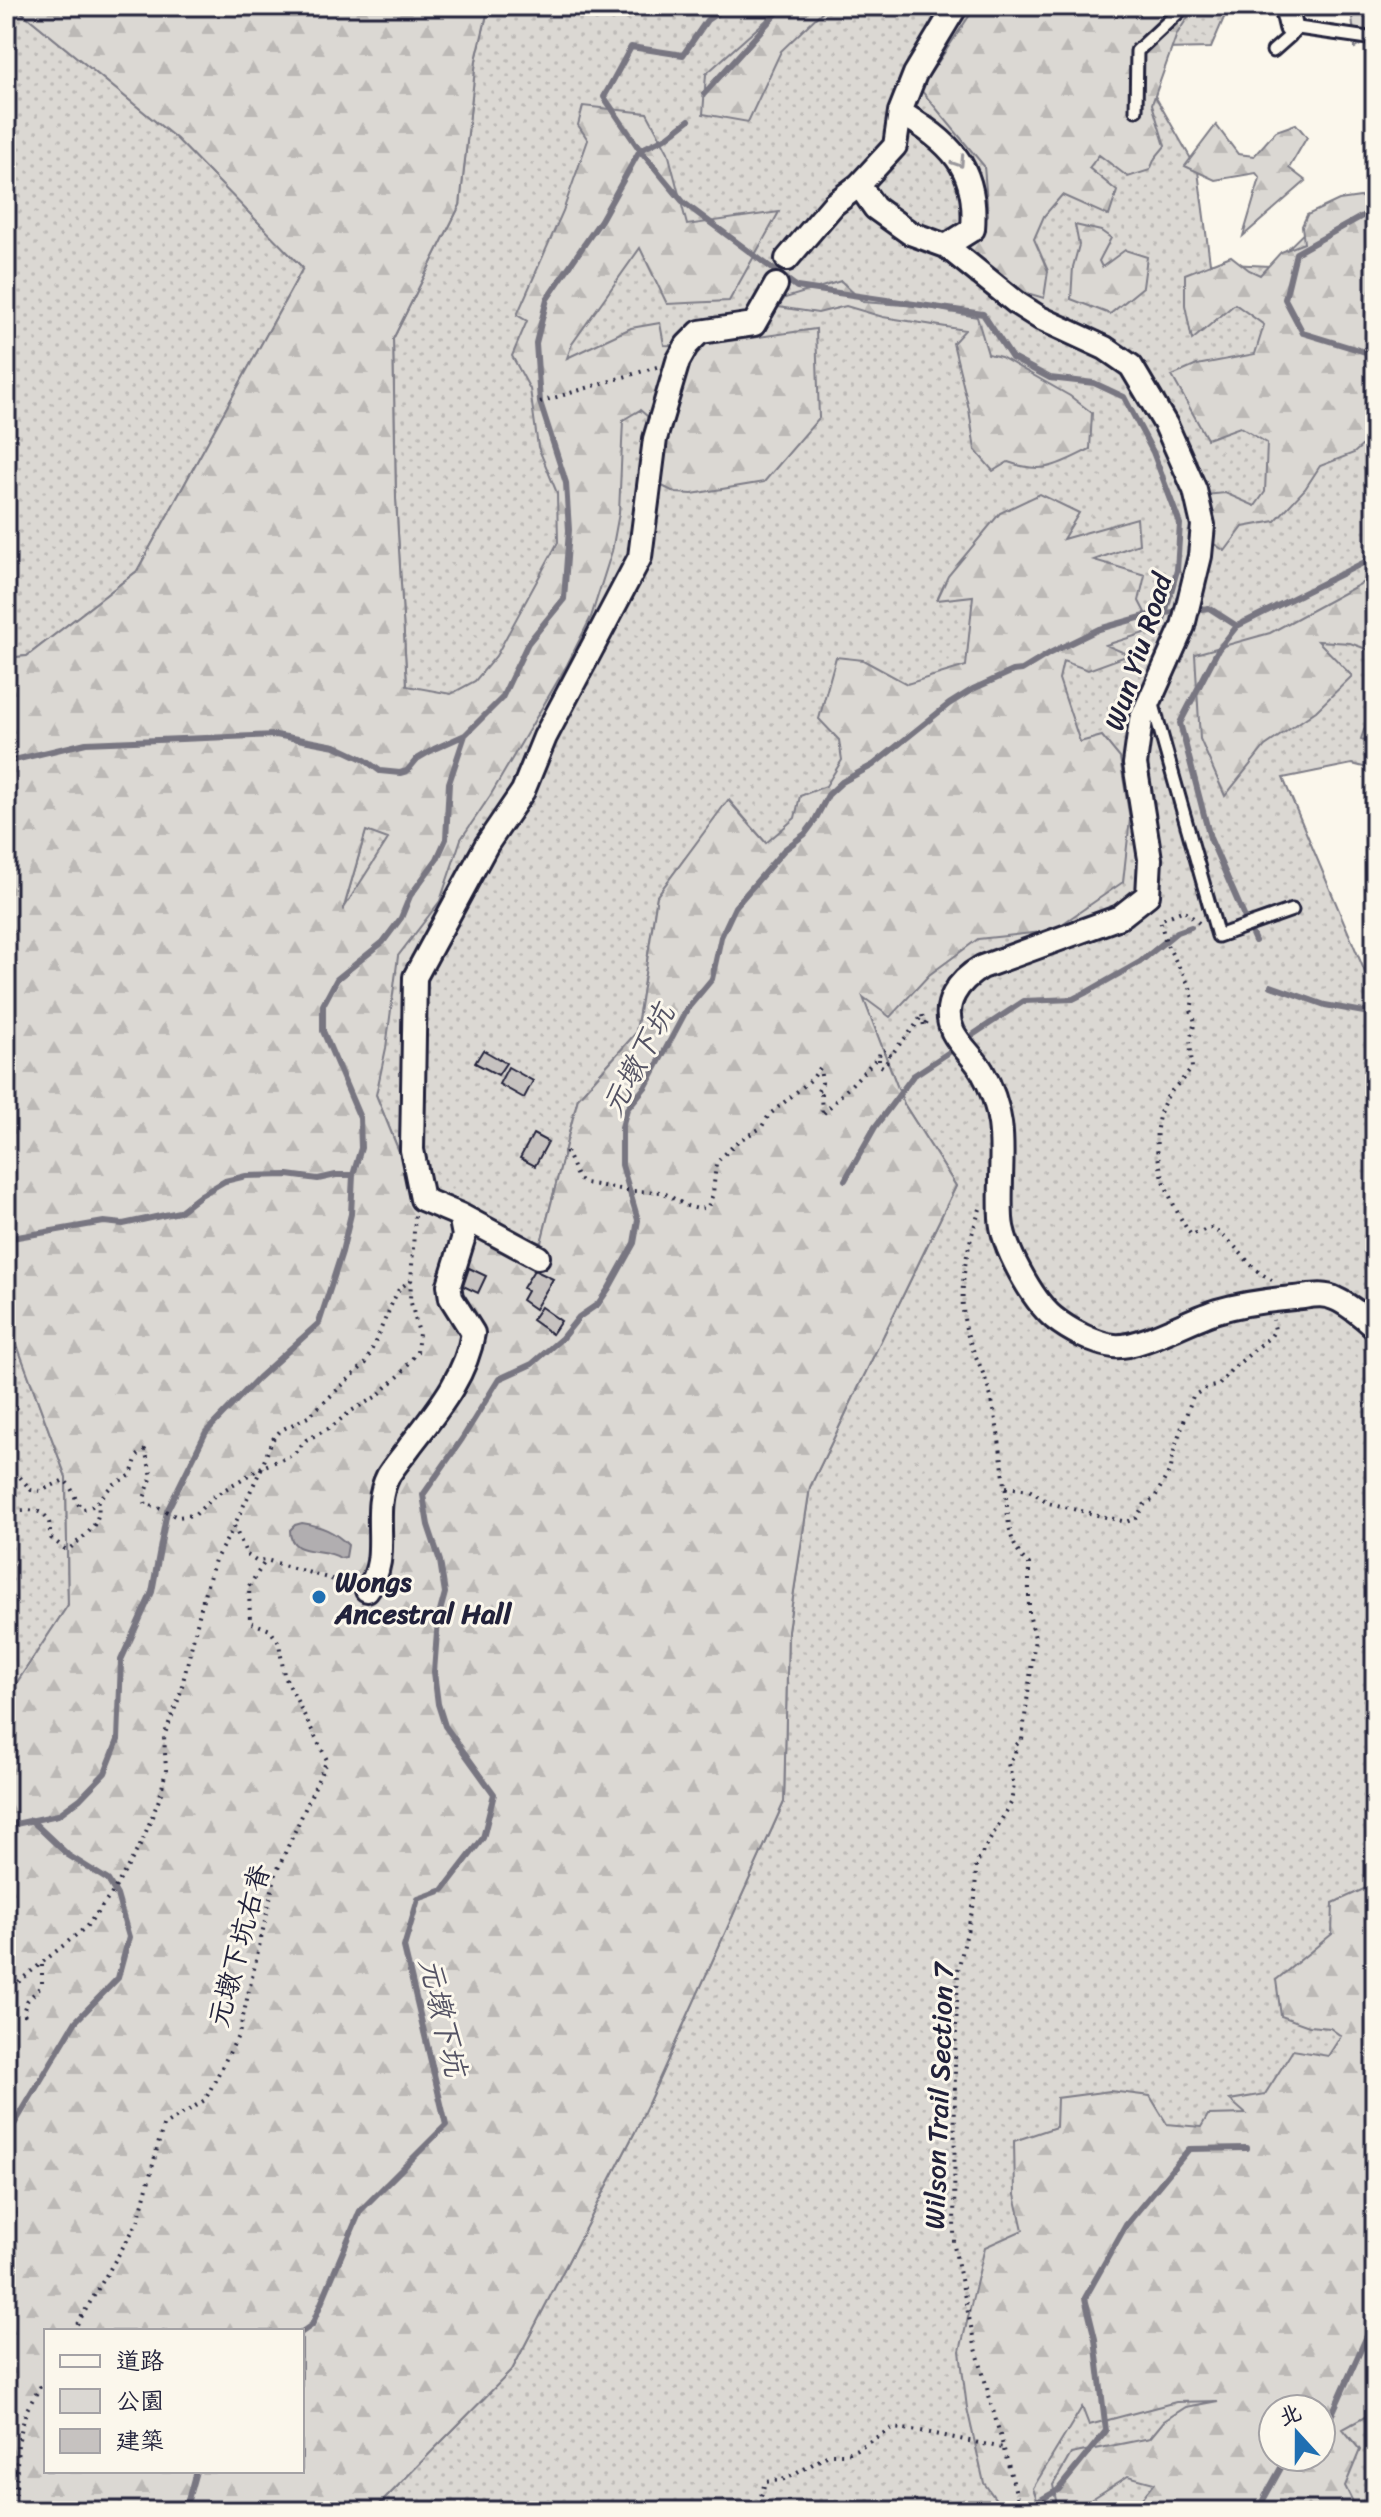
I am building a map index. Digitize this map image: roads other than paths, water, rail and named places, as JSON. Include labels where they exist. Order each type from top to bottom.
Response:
[{"type":"street","points":[[787,259],[834,204],[859,185],[895,146],[900,112],[915,74],[956,6]]},
{"type":"street","points":[[900,112],[950,148],[962,163],[971,183],[975,205],[973,229],[946,246]]},
{"type":"street","name":"Wun Yiu Road","points":[[859,185],[875,208],[910,233],[946,246],[1018,304],[1040,318],[1105,348],[1131,366],[1147,390],[1195,490],[1203,525],[1200,556],[1183,626],[1141,720],[1135,764],[1150,859],[1148,895],[1120,917],[982,967],[964,977],[950,1005],[953,1031],[991,1086],[1004,1143],[1001,1221],[1022,1279],[1054,1318],[1096,1342],[1117,1347],[1144,1340],[1218,1311],[1270,1300],[1317,1295],[1335,1298],[1375,1327]]},
{"type":"street","points":[[538,1257],[460,1215],[422,1199],[412,1150],[415,977],[487,844],[523,791],[545,737],[640,557],[655,439],[678,361],[687,345],[700,332],[754,324],[776,285]]},
{"type":"street","points":[[367,1590],[376,1579],[380,1566],[379,1500],[389,1476],[445,1400],[470,1351],[473,1333],[451,1298],[449,1285],[464,1236],[460,1215]]},
{"type":"lane","points":[[1136,110],[1137,51],[1180,14],[1185,6]]},
{"type":"lane","points":[[1273,51],[1290,36],[1288,16],[1375,39]]},
{"type":"lane","points":[[1150,696],[1218,936],[1292,910]]},
{"type":"waterway","points":[[728,6],[707,20],[683,55],[631,47],[604,97],[640,150],[684,203],[797,287],[983,314],[1012,358],[1050,378],[1094,383],[1124,397],[1153,452],[1180,524],[1177,570],[1163,621]]},
{"type":"waterway","points":[[704,94],[783,6]]},
{"type":"waterway","points":[[6,1826],[58,1815],[80,1799],[105,1773],[118,1740],[121,1660],[152,1592],[167,1511],[206,1432],[258,1378],[319,1323],[342,1252],[351,1214],[353,1175],[361,1148],[360,1118],[323,1031],[323,1005],[337,979],[383,942],[401,918],[410,896],[437,859],[446,839],[449,783],[465,735],[502,698],[528,643],[564,599],[569,530],[566,483],[540,402],[536,343],[547,299],[601,220],[640,150],[667,137],[689,120]]},
{"type":"waterway","points":[[1375,209],[1296,253],[1285,299],[1303,333],[1375,355]]},
{"type":"waterway","points":[[1255,941],[1210,838],[1180,723],[1218,650],[1237,626],[1375,557]]},
{"type":"waterway","name":"元墩下坑","points":[[1194,610],[1209,608],[1237,626]]},
{"type":"waterway","name":"元墩下坑","points":[[304,2331],[312,2325],[360,2211],[446,2125],[404,1947],[418,1899],[443,1890],[483,1838],[494,1794],[445,1726],[438,1704],[434,1672],[438,1619],[445,1593],[423,1495],[499,1379],[532,1364],[562,1338],[579,1317],[598,1304],[609,1288],[634,1243],[638,1220],[622,1165],[622,1127],[627,1109],[646,1086],[687,1009],[712,979],[721,937],[735,907],[784,850],[805,834],[828,795],[973,689],[1022,670],[1099,629],[1149,615],[1183,611]]},
{"type":"waterway","points":[[6,762],[86,743],[276,735],[335,746],[380,771],[400,773],[407,771],[417,759],[434,749],[465,735]]},
{"type":"waterway","points":[[974,1034],[1024,1001],[1073,999],[1140,962],[1177,932],[1191,927]]},
{"type":"waterway","points":[[1271,986],[1325,1005],[1375,1014]]},
{"type":"waterway","points":[[845,1180],[875,1127],[913,1076],[948,1053]]},
{"type":"waterway","points":[[6,1239],[104,1222],[123,1224],[179,1212],[225,1181],[246,1176],[288,1175],[318,1179],[353,1175]]},
{"type":"waterway","points":[[6,2138],[76,2021],[118,1978],[129,1937],[117,1895],[108,1880],[68,1855],[31,1820]]},
{"type":"waterway","points":[[1021,2511],[1058,2490],[1106,2431],[1095,2339],[1085,2298],[1126,2225],[1189,2149],[1247,2148]]},
{"type":"waterway","points":[[1337,2403],[1375,2318]]},
{"type":"waterway","name":"元墩下坑","points":[[185,2511],[195,2473]]},
{"type":"waterway","points":[[1257,2511],[1278,2473]]},
{"type":"place","name":"Wongs Ancestral Hall","points":[[319,1597]]}]
